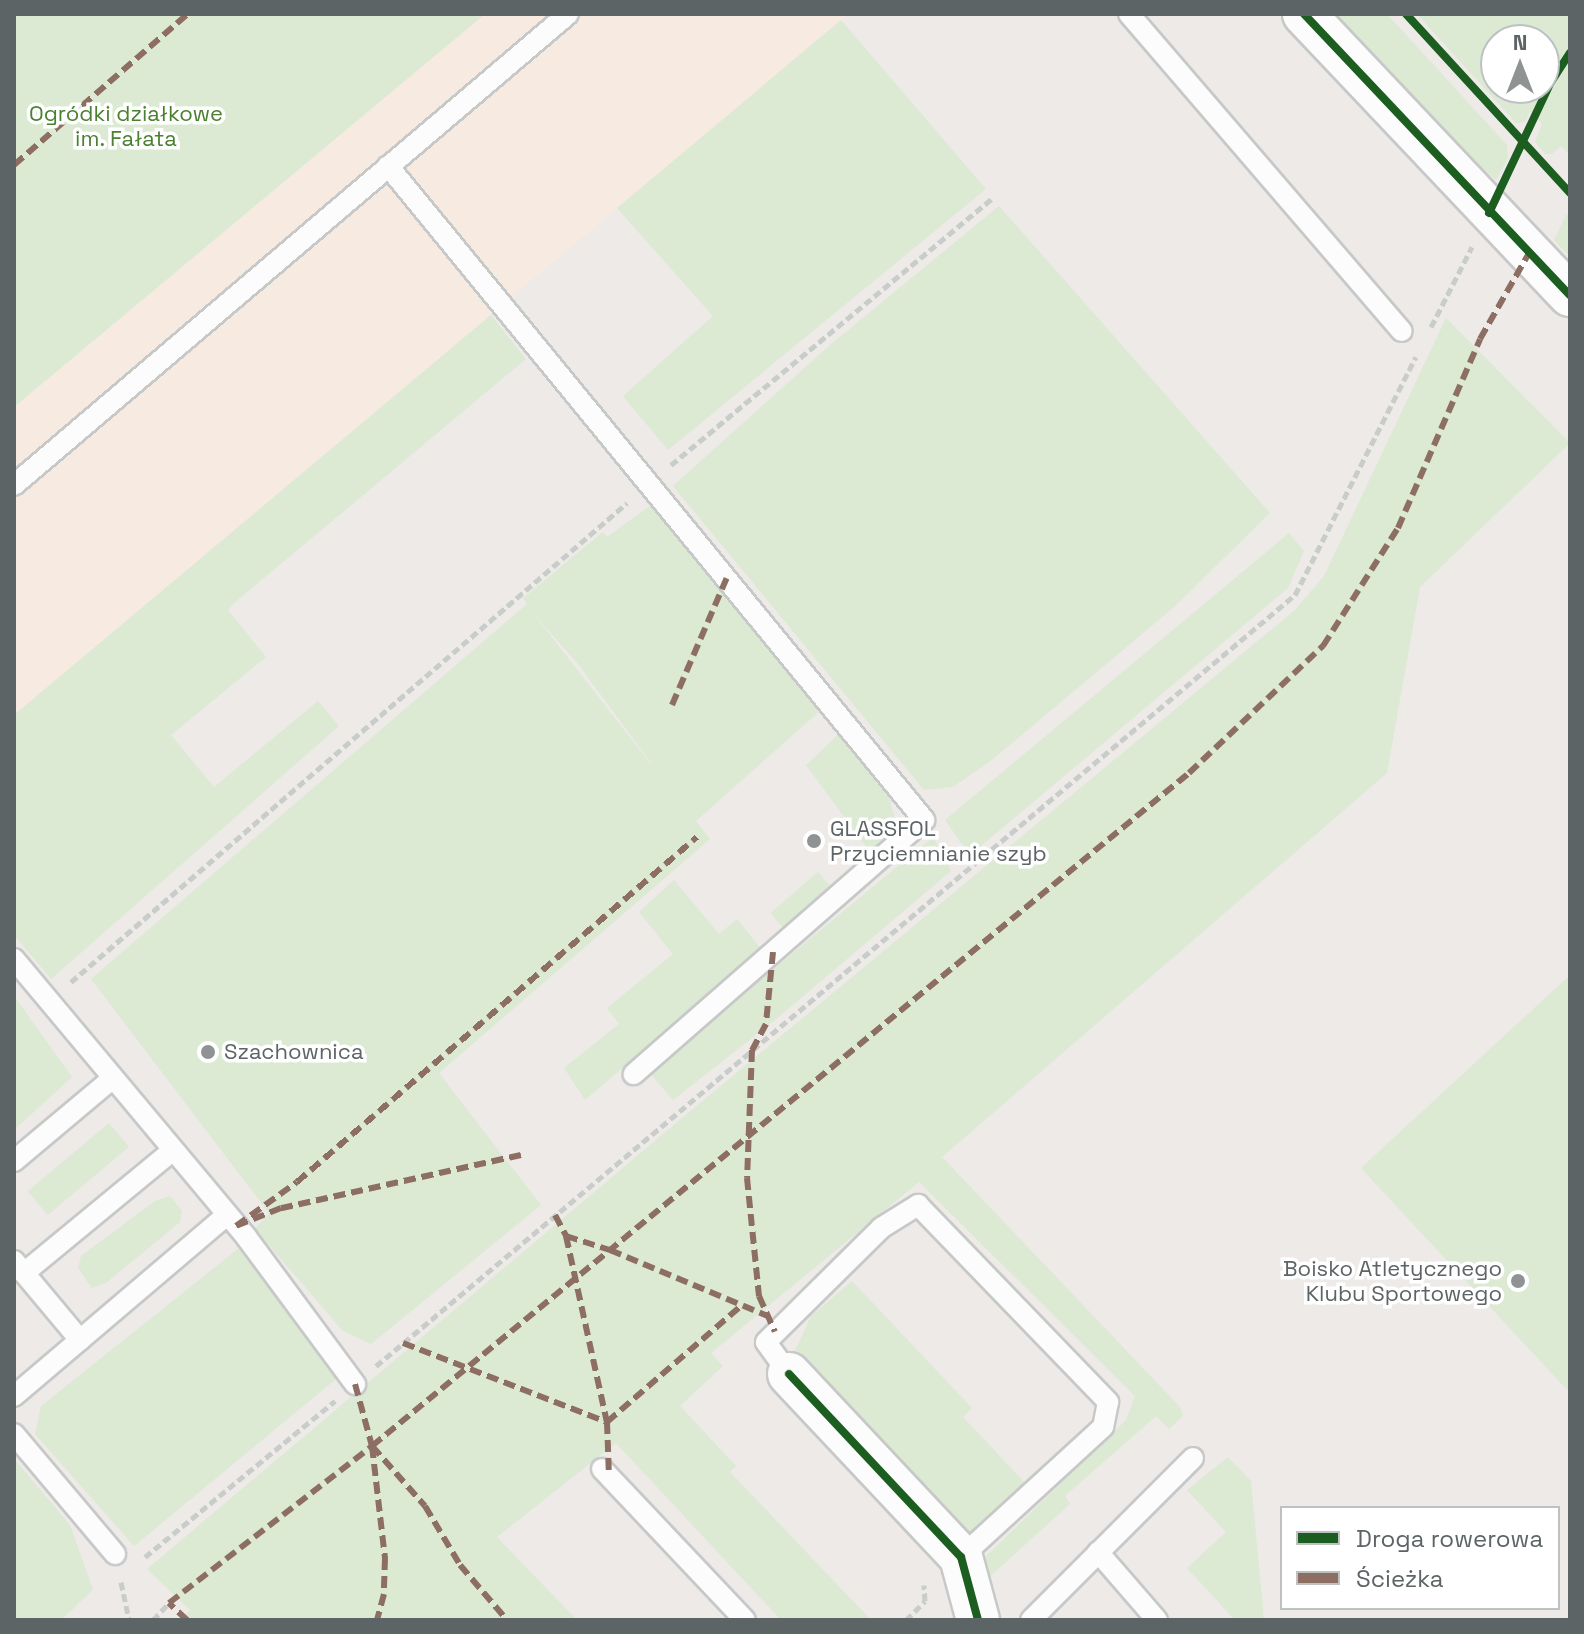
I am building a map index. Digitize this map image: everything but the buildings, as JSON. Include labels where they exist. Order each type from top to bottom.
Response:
[{"type":"street","points":[[1304,14],[1489,213],[1570,295]]},
{"type":"street","points":[[789,1374],[961,1557],[975,1619]]},
{"type":"lane","points":[[14,485],[568,14]]},
{"type":"lane","points":[[1129,14],[1402,331]]},
{"type":"lane","points":[[388,166],[651,483],[924,820],[634,1074]]},
{"type":"lane","points":[[14,959],[227,1215],[355,1384]]},
{"type":"lane","points":[[14,1161],[113,1078]]},
{"type":"lane","points":[[80,1340],[19,1267],[173,1150]]},
{"type":"lane","points":[[789,1374],[766,1342],[881,1228],[918,1205],[1108,1402],[1103,1427],[961,1557]]},
{"type":"lane","points":[[14,1396],[227,1215]]},
{"type":"lane","points":[[14,1434],[115,1554]]},
{"type":"lane","points":[[1031,1620],[1193,1458]]},
{"type":"lane","points":[[602,1469],[745,1620]]},
{"type":"lane","points":[[1098,1552],[1157,1620]]},
{"type":"path","points":[[49,1001],[651,483],[993,198]]},
{"type":"path","points":[[1428,334],[1489,213]]},
{"type":"path","points":[[136,1565],[1295,595],[1421,348]]},
{"type":"path","points":[[109,1590],[128,1572]]},
{"type":"path","points":[[120,1580],[129,1620]]},
{"type":"path","points":[[153,1620],[169,1603]]},
{"type":"shaded area","points":[[485,14],[849,14],[14,715],[14,407]]},
{"type":"green space","name":"Ogródki działkowe im. Fałata","points":[[14,14],[485,14],[14,407]]},
{"type":"green space","points":[[1333,14],[1387,14],[1507,145],[1508,158],[1496,180],[1461,150]]},
{"type":"green space","points":[[1417,14],[1570,14],[1570,155],[1561,146],[1552,154],[1545,154],[1535,142],[1542,124],[1530,111],[1525,122],[1516,123],[1499,104],[1560,104],[1560,24],[1480,24],[1480,83]]},
{"type":"green space","points":[[841,20],[986,189],[668,450],[623,396],[713,316],[617,208]]},
{"type":"green space","points":[[999,206],[1270,513],[1174,607],[993,759],[953,787],[924,790],[673,486],[830,345]]},
{"type":"green space","points":[[1566,215],[1570,215],[1570,257],[1554,240]]},
{"type":"green space","points":[[491,315],[526,359],[234,603],[228,610],[266,657],[171,735],[214,787],[318,701],[339,726],[51,979],[14,935],[14,715]]},
{"type":"green space","points":[[1446,318],[1570,443],[1420,587],[1387,773],[942,1157],[1180,1407],[1183,1416],[1169,1429],[1156,1416],[1065,1496],[1070,1504],[986,1580],[979,1563],[1126,1420],[1135,1396],[919,1182],[711,1353],[723,1366],[680,1406],[736,1466],[730,1472],[871,1620],[781,1620],[616,1443],[497,1537],[577,1620],[181,1620],[190,1610],[147,1569],[676,1123],[1295,610],[1324,576]]},
{"type":"green space","points":[[651,505],[822,709],[696,821],[710,839],[439,1073],[541,1205],[371,1344],[343,1331],[255,1229],[269,1213],[91,979],[527,604],[523,598],[603,532],[607,537]],"holes":[[[533,613],[578,664],[651,763]]]},
{"type":"green space","points":[[1289,533],[1304,551],[1288,588],[970,855],[945,820]]},
{"type":"green space","points":[[838,735],[889,798],[894,816],[888,832],[870,852],[806,765]]},
{"type":"green space","points":[[933,837],[951,871],[781,1015],[673,1100],[649,1072]]},
{"type":"green space","points":[[818,872],[832,888],[784,929],[770,913]]},
{"type":"green space","points":[[674,880],[719,934],[737,919],[761,949],[585,1100],[564,1068],[619,1024],[607,1008],[673,954],[639,912]]},
{"type":"green space","name":"Boisko Atletycznego Klubu Sportowego","points":[[1570,975],[1570,1393],[1361,1168]]},
{"type":"green space","points":[[14,996],[72,1077],[14,1130]]},
{"type":"green space","points":[[109,1123],[129,1147],[48,1215],[28,1191]]},
{"type":"green space","points":[[170,1196],[182,1211],[180,1222],[106,1283],[92,1288],[78,1268],[81,1256],[155,1201]]},
{"type":"green space","points":[[239,1248],[336,1379],[134,1546],[35,1434],[41,1406]]},
{"type":"green space","points":[[852,1281],[972,1408],[963,1417],[1027,1485],[967,1540],[795,1351],[811,1316]]},
{"type":"green space","points":[[1228,1457],[1251,1481],[1264,1620],[1235,1620],[1187,1568],[1226,1532],[1187,1490]]},
{"type":"green space","points":[[14,1459],[70,1525],[93,1590],[61,1620],[14,1620]]},
{"type":"marked path","points":[[14,165],[188,14]]},
{"type":"marked path","points":[[187,1620],[169,1603],[372,1446],[1189,773],[1323,646],[1398,528],[1480,339],[1529,253]]},
{"type":"marked path","points":[[672,705],[727,577]]},
{"type":"marked path","points":[[521,1155],[281,1208],[236,1226],[297,1182],[697,837]]},
{"type":"marked path","points":[[773,952],[766,1024],[752,1050],[747,1178],[759,1296],[775,1332]]},
{"type":"marked path","points":[[555,1215],[566,1236],[607,1422],[609,1476]]},
{"type":"marked path","points":[[566,1236],[610,1250],[768,1316]]},
{"type":"marked path","points":[[403,1343],[607,1422],[742,1305]]},
{"type":"marked path","points":[[355,1384],[372,1446],[425,1506],[460,1565],[507,1620]]},
{"type":"marked path","points":[[372,1446],[385,1558],[384,1594],[377,1620]]},
{"type":"cycle path","points":[[1304,14],[1570,295]]},
{"type":"cycle path","points":[[1406,14],[1570,193]]},
{"type":"cycle path","points":[[1489,213],[1551,82],[1570,53]]},
{"type":"cycle path","points":[[789,1374],[961,1557],[978,1620]]},
{"type":"place","name":"GLASSFOL Przyciemnianie szyb","points":[[814,841]]},
{"type":"place","name":"Szachownica","points":[[208,1052]]},
{"type":"place","name":"Boisko Atletycznego Klubu Sportowego","points":[[1518,1281]]}]
